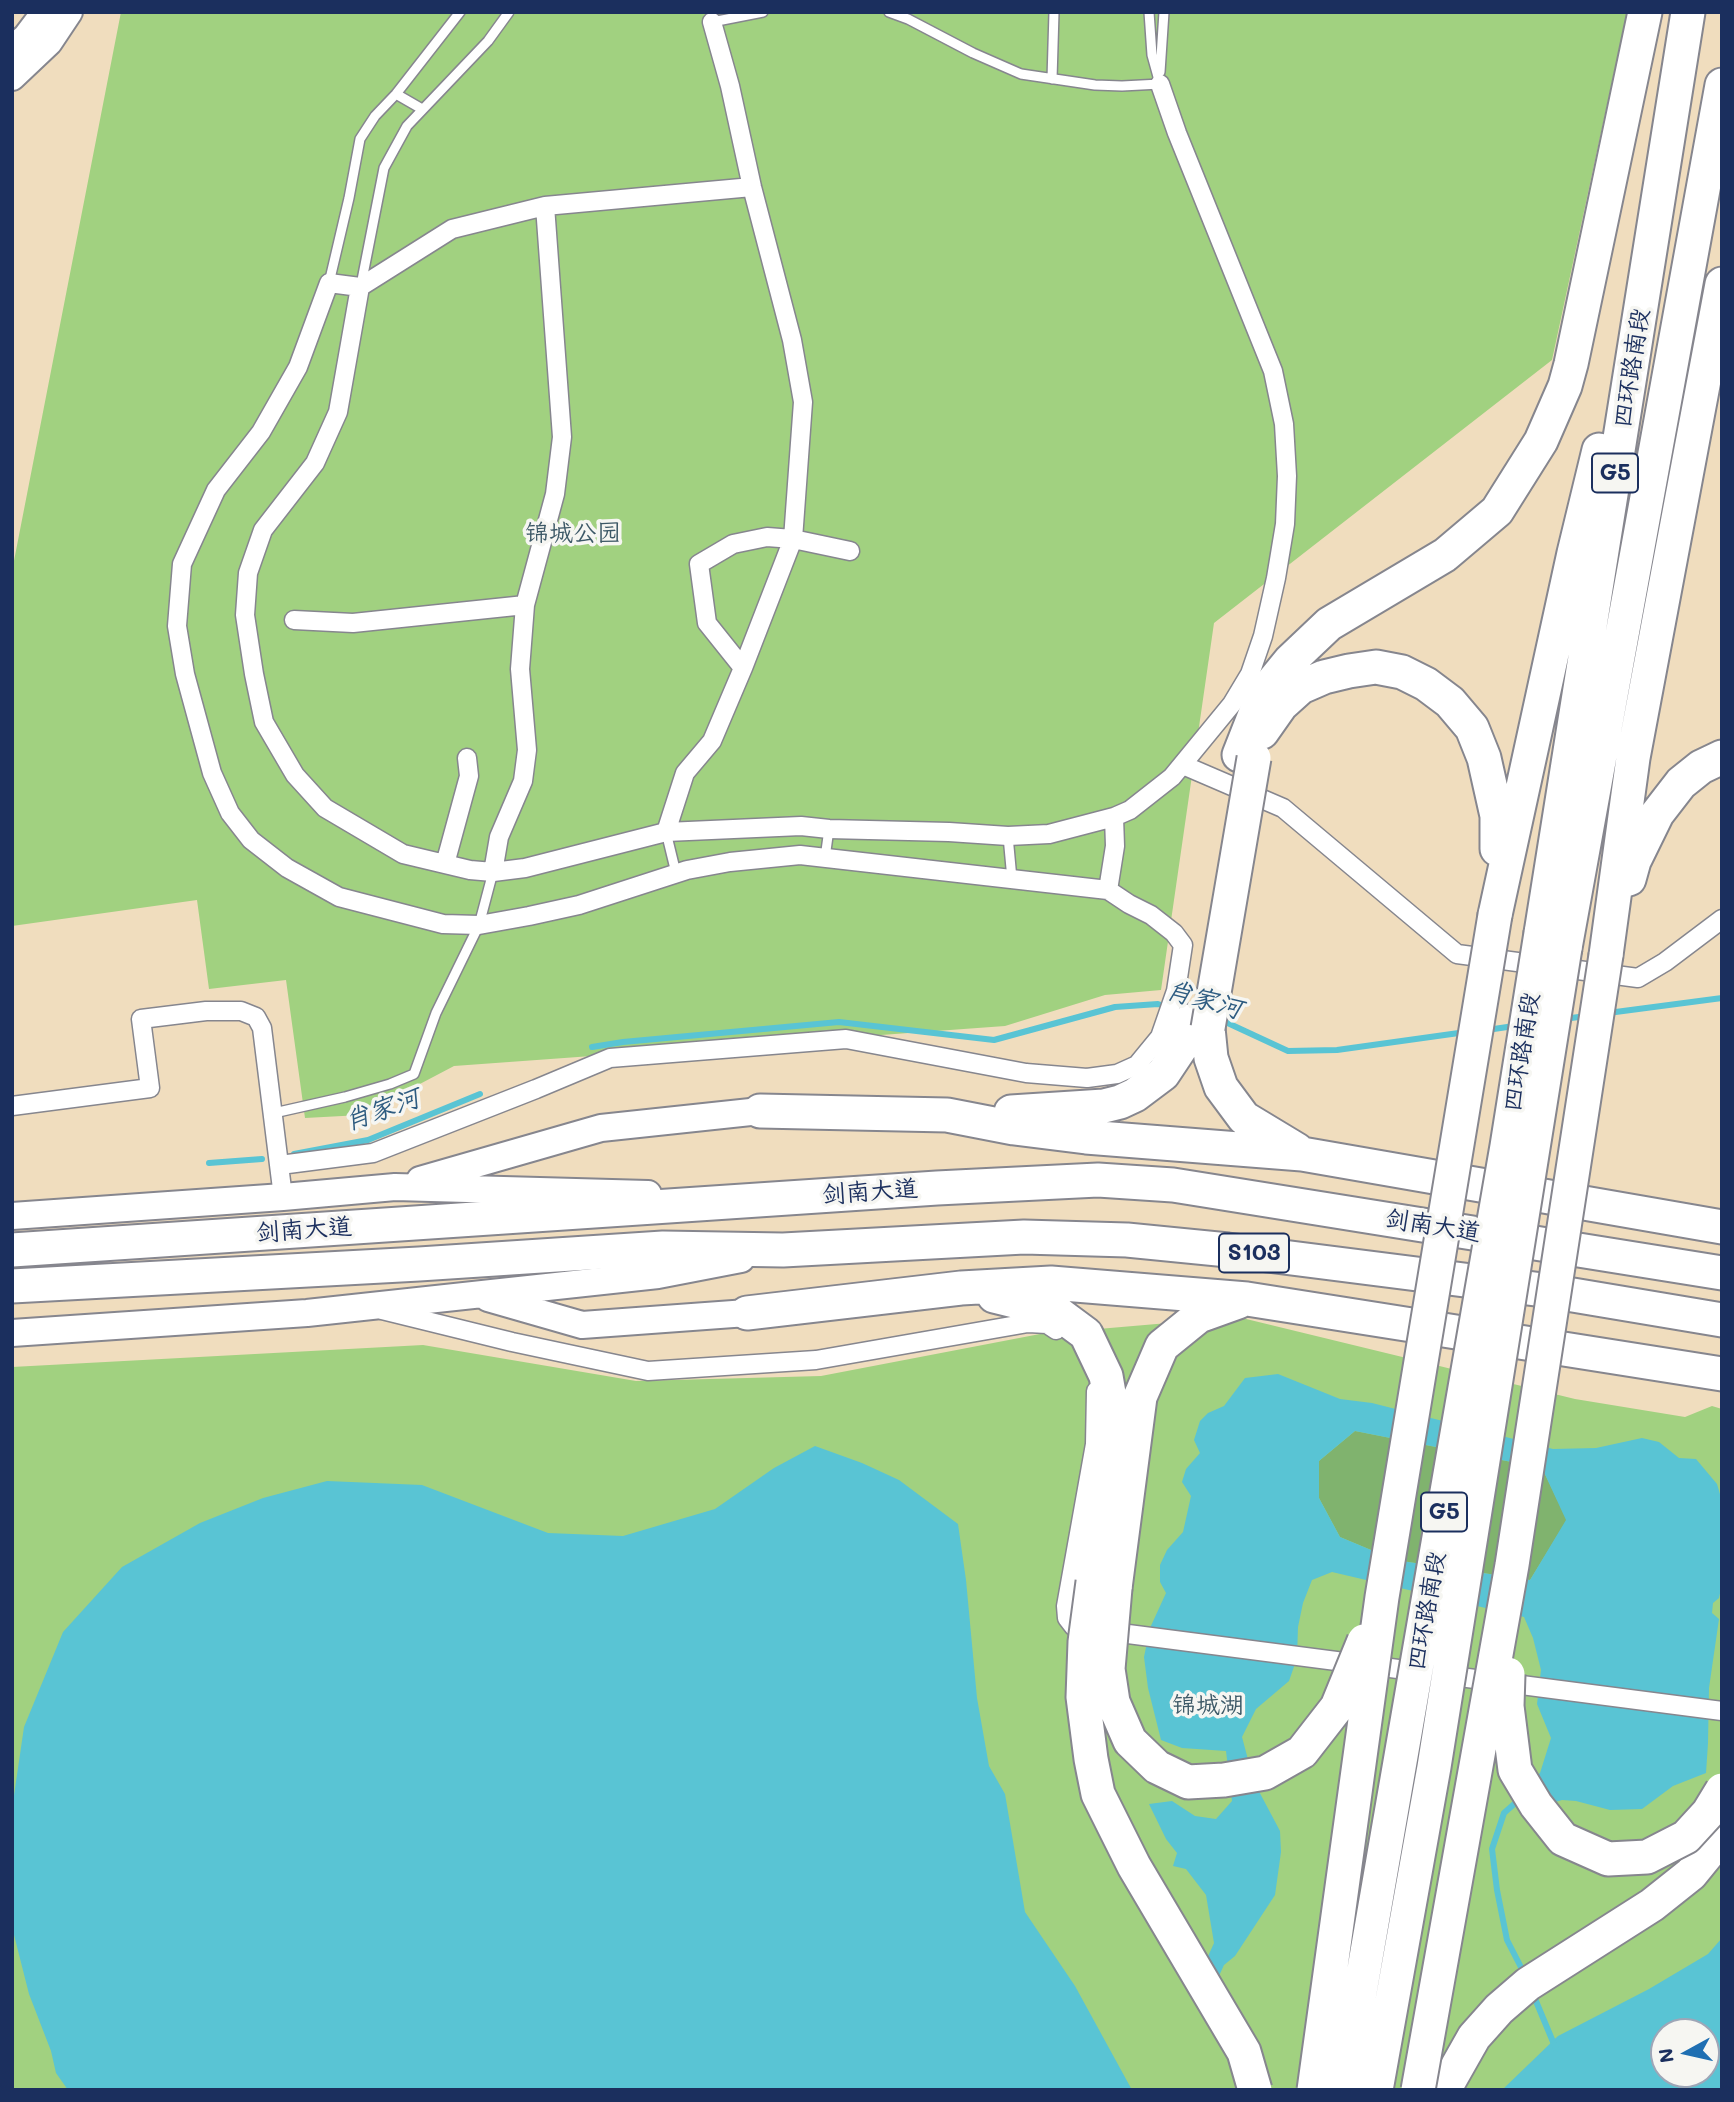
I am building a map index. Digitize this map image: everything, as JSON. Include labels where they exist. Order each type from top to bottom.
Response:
[{"type":"highway","points":[[760,1111],[947,1115],[1079,1109],[1121,1102],[1149,1086],[1163,1074],[1185,1041],[1185,1015],[1263,694],[1303,647],[1339,618],[1444,555],[1497,511],[1541,441],[1572,364],[1645,12]]},
{"type":"highway","name":"四环路南段","points":[[1376,2090],[1437,1753],[1657,209],[1688,12]]},
{"type":"highway","name":"四环路南段","points":[[1343,2090],[1502,1173],[1553,941],[1722,85]]},
{"type":"highway","points":[[1314,2090],[1382,1597],[1494,915],[1574,553],[1657,209]]},
{"type":"highway","points":[[1418,2090],[1512,1565],[1606,955],[1633,758],[1722,284]]},
{"type":"highway","points":[[1714,319],[1722,394]]},
{"type":"highway","points":[[1247,757],[1281,705],[1301,687],[1324,677],[1376,667],[1402,672],[1426,684],[1450,702],[1472,728],[1484,758],[1497,816],[1494,915]]},
{"type":"highway","points":[[1606,955],[1634,861],[1657,814],[1681,783],[1701,767],[1722,757]]},
{"type":"highway","points":[[1185,1015],[1211,1058],[1221,1087],[1244,1118],[1302,1154]]},
{"type":"highway","points":[[947,1115],[1014,1128],[1086,1137],[1302,1154],[1722,1227]]},
{"type":"highway","name":"剑南大道","points":[[12,1250],[937,1188],[1098,1180],[1173,1185],[1722,1273]]},
{"type":"highway","name":"剑南大道","points":[[12,1286],[663,1248],[783,1250],[1024,1237],[1127,1240],[1228,1250],[1543,1290],[1722,1320]]},
{"type":"highway","points":[[747,1313],[961,1288],[1051,1283],[1247,1299],[1722,1374]]},
{"type":"highway","points":[[961,1288],[1055,1311],[1086,1334],[1106,1376],[1113,1416],[1104,1585],[1108,1669],[1113,1702],[1130,1741],[1157,1767],[1188,1782],[1224,1780],[1265,1773],[1302,1752],[1337,1707],[1382,1597]]},
{"type":"highway","points":[[1247,1299],[1199,1316],[1162,1346],[1140,1397],[1104,1585],[1085,1642],[1083,1697],[1090,1759],[1098,1794],[1134,1866],[1244,2052],[1255,2090]]},
{"type":"highway","points":[[1672,1366],[1722,1391]]},
{"type":"highway","points":[[1512,1565],[1507,1706],[1515,1770],[1535,1805],[1563,1839],[1608,1859],[1647,1857],[1686,1837],[1708,1813],[1722,1790]]},
{"type":"highway","points":[[1444,2090],[1474,2037],[1499,2009],[1528,1984],[1652,1905],[1690,1874],[1722,1836]]},
{"type":"main road","points":[[12,49],[26,37],[46,12]]},
{"type":"main road","points":[[12,76],[49,42],[69,12]]},
{"type":"main road","points":[[395,1187],[601,1128],[760,1111]]},
{"type":"main road","points":[[12,1216],[395,1187],[786,1198]]},
{"type":"main road","points":[[12,1333],[307,1313],[658,1275],[783,1250]]},
{"type":"main road","points":[[473,1294],[582,1325],[747,1313]]},
{"type":"street","points":[[666,831],[685,773],[712,741],[793,539],[803,402],[792,340],[712,22]]},
{"type":"street","points":[[360,287],[338,412],[315,463],[263,530],[248,573],[245,615],[264,722],[295,775],[325,808],[403,854],[493,872],[525,868],[666,831],[801,826],[1007,836],[1049,834],[1114,817],[1130,810],[1172,777],[1232,704],[1250,674],[1263,636],[1285,524],[1287,476],[1284,424],[1273,370],[1177,133],[1160,84]]},
{"type":"street","points":[[280,1165],[373,1153],[610,1058],[846,1039],[1026,1073],[1087,1078],[1117,1074],[1137,1065],[1160,1037],[1185,1015],[1183,945],[1174,933],[1151,915],[1108,890],[800,855],[730,862],[676,873],[579,905],[479,925],[443,924],[339,897],[287,869],[251,840],[230,813],[212,773],[190,696],[177,626],[182,564],[216,490],[261,432],[298,367],[329,283],[360,287],[452,229],[545,206],[752,187]]},
{"type":"street","points":[[493,872],[499,837],[523,781],[527,750],[520,669],[525,605],[555,494],[562,437],[545,206]]},
{"type":"street","points":[[743,668],[707,623],[699,564],[733,544],[767,537],[793,539],[850,551]]},
{"type":"street","points":[[294,620],[353,623],[525,605]]},
{"type":"street","points":[[445,864],[469,776],[467,758]]},
{"type":"street","points":[[1183,765],[1283,808],[1457,954],[1638,978],[1665,962],[1722,919]]},
{"type":"street","points":[[1108,890],[1115,846],[1114,817]]},
{"type":"street","points":[[12,1106],[150,1088],[141,1019],[206,1011],[241,1010],[256,1017],[262,1028],[283,1197]]},
{"type":"street","points":[[365,1306],[512,1342],[648,1371],[816,1360],[990,1328],[1028,1323],[1047,1324],[1075,1342],[1090,1362],[1096,1383],[1095,1444],[1066,1606],[1067,1618],[1074,1627],[1722,1711]]},
{"type":"lane","points":[[329,283],[360,139],[375,116],[396,94],[460,12]]},
{"type":"lane","points":[[360,287],[384,168],[407,127],[488,41],[509,12]]},
{"type":"lane","points":[[712,22],[763,12]]},
{"type":"lane","points":[[889,12],[1021,74],[1122,86],[1160,84]]},
{"type":"lane","points":[[1052,79],[1054,12]]},
{"type":"lane","points":[[1149,12],[1152,55],[1160,84]]},
{"type":"lane","points":[[1160,84],[1164,12]]},
{"type":"lane","points":[[396,94],[422,109]]},
{"type":"lane","points":[[825,858],[829,829]]},
{"type":"lane","points":[[666,831],[676,873]]},
{"type":"lane","points":[[1007,836],[1012,879]]},
{"type":"lane","points":[[274,1113],[379,1088],[414,1074],[436,1013],[479,925],[493,872]]},
{"type":"green space","name":"锦城公园","points":[[121,12],[1627,12],[1552,360],[1214,623],[1161,990],[1105,995],[1005,1026],[454,1066],[361,1115],[305,1118],[286,980],[209,989],[197,900],[12,926],[12,571]]},
{"type":"green space","name":"锦城湖","points":[[1238,1317],[1575,1399],[1685,1417],[1712,1406],[1722,1409],[1722,2090],[12,2090],[12,1367],[423,1345],[636,1381],[821,1376],[1040,1334]]},
{"type":"green space","points":[[1355,1431],[1542,1468],[1567,1520],[1530,1580],[1395,1560],[1340,1537],[1319,1498],[1319,1461]]},
{"type":"water","points":[[1278,1374],[1340,1399],[1372,1403],[1553,1449],[1596,1448],[1642,1438],[1659,1442],[1679,1458],[1696,1459],[1717,1484],[1722,1501],[1722,1584],[1719,1598],[1713,1603],[1712,1613],[1719,1619],[1709,1688],[1706,1773],[1673,1786],[1642,1809],[1610,1810],[1562,1800],[1539,1807],[1516,1795],[1540,1773],[1551,1738],[1537,1704],[1541,1670],[1533,1638],[1524,1617],[1332,1572],[1312,1580],[1303,1603],[1298,1627],[1297,1658],[1289,1681],[1256,1709],[1242,1737],[1254,1782],[1280,1831],[1281,1852],[1275,1895],[1235,1956],[1224,1965],[1213,1989],[1205,1963],[1214,1943],[1206,1895],[1186,1869],[1173,1866],[1177,1853],[1166,1839],[1149,1804],[1172,1801],[1195,1816],[1216,1819],[1232,1801],[1226,1751],[1182,1748],[1161,1740],[1148,1688],[1144,1657],[1150,1628],[1166,1593],[1160,1582],[1160,1565],[1167,1550],[1183,1532],[1191,1496],[1182,1482],[1186,1469],[1200,1453],[1194,1440],[1200,1421],[1208,1413],[1224,1406],[1245,1378]],"holes":[[[1355,1431],[1542,1468],[1566,1520],[1530,1580],[1395,1560],[1340,1537],[1319,1498],[1319,1461]]]},
{"type":"water","points":[[815,1446],[899,1480],[958,1524],[977,1698],[989,1766],[1005,1794],[1025,1912],[1075,1986],[1132,2090],[68,2090],[56,2073],[51,2051],[29,1994],[12,1927],[12,1809],[24,1727],[63,1632],[122,1567],[200,1523],[263,1498],[327,1481],[422,1485],[548,1533],[623,1536],[715,1509],[774,1468]]},
{"type":"water","points":[[1722,1938],[1722,2090],[1502,2090],[1558,2036],[1649,1989],[1708,1954]]},
{"type":"waterway","name":"肖家河","points":[[1608,1013],[1722,998]]},
{"type":"waterway","name":"肖家河","points":[[592,1047],[839,1022],[994,1040],[1115,1007],[1158,1004],[1167,1007]]},
{"type":"waterway","name":"肖家河","points":[[1563,1019],[1587,1016]]},
{"type":"waterway","name":"肖家河","points":[[1219,1019],[1288,1051],[1337,1050],[1466,1032]]},
{"type":"waterway","name":"肖家河","points":[[1487,1030],[1514,1026]]},
{"type":"waterway","name":"肖家河","points":[[294,1154],[368,1140],[480,1094]]},
{"type":"waterway","name":"肖家河","points":[[209,1163],[262,1159]]},
{"type":"waterway","points":[[1521,1798],[1504,1813],[1492,1849],[1507,1940],[1525,1975]]},
{"type":"waterway","points":[[1533,1994],[1556,2049]]}]
